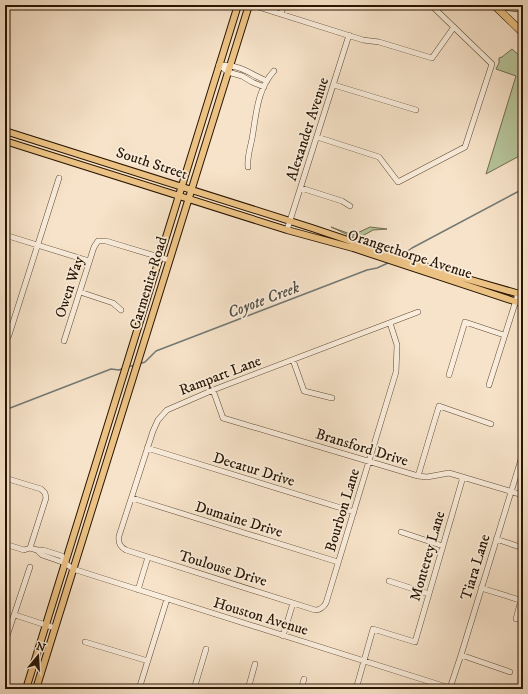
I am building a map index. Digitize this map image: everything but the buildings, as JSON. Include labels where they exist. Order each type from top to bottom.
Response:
[{"type":"highway","points":[[494,5],[523,33]]},
{"type":"highway","points":[[500,5],[523,28]]},
{"type":"highway","points":[[506,5],[508,7],[519,9]]},
{"type":"main road","name":"Carmenita Road","points":[[26,689],[238,5]]},
{"type":"main road","name":"Carmenita Road","points":[[36,689],[249,5]]},
{"type":"main road","name":"South Street","points":[[5,131],[290,221]]},
{"type":"main road","name":"South Street","points":[[5,140],[287,230]]},
{"type":"main road","name":"Orangethorpe Avenue","points":[[290,221],[426,269],[451,281],[523,304]]},
{"type":"main road","name":"Orangethorpe Avenue","points":[[287,230],[520,294]]},
{"type":"street","points":[[252,5],[363,40],[380,42],[432,58],[454,27]]},
{"type":"street","points":[[281,14],[284,5]]},
{"type":"street","points":[[317,137],[379,157],[398,182],[465,147],[492,64],[431,5]]},
{"type":"street","name":"Alexander Avenue","points":[[287,230],[349,35]]},
{"type":"street","points":[[219,65],[230,65],[245,69],[255,76],[267,81]]},
{"type":"street","points":[[219,65],[228,72],[242,76],[264,87]]},
{"type":"street","points":[[248,167],[247,157],[256,111],[264,87],[274,71]]},
{"type":"street","points":[[334,85],[416,110]]},
{"type":"street","points":[[5,169],[7,162]]},
{"type":"street","points":[[5,343],[9,335],[59,178]]},
{"type":"street","points":[[301,188],[342,201],[350,206]]},
{"type":"street","points":[[5,235],[89,261]]},
{"type":"street","name":"Owen Way","points":[[64,341],[89,261],[98,241],[106,241],[160,257]]},
{"type":"street","points":[[160,257],[169,260]]},
{"type":"street","points":[[80,292],[113,303],[121,310]]},
{"type":"street","points":[[489,385],[515,302],[520,294]]},
{"type":"street","name":"Rampart Lane","points":[[120,545],[119,536],[147,448],[158,420],[167,410],[213,390],[418,312]]},
{"type":"street","points":[[449,375],[465,322],[504,335]]},
{"type":"street","name":"Bourbon Lane","points":[[321,609],[326,603],[396,372],[397,345],[390,323]]},
{"type":"street","points":[[293,360],[304,391],[332,398]]},
{"type":"street","name":"Bransford Drive","points":[[213,390],[223,418],[418,476],[427,477],[449,474],[523,495]]},
{"type":"street","points":[[418,476],[439,406],[491,424]]},
{"type":"street","name":"Decatur Drive","points":[[147,448],[354,512]]},
{"type":"street","name":"Tiara Lane","points":[[451,689],[523,453]]},
{"type":"street","name":"Monterey Lane","points":[[364,661],[374,629],[415,642],[463,477]]},
{"type":"street","points":[[5,478],[41,489],[45,493],[46,498],[30,548],[24,550],[5,544]]},
{"type":"street","name":"Dumaine Drive","points":[[132,498],[338,562]]},
{"type":"street","points":[[401,532],[442,546]]},
{"type":"street","points":[[496,539],[523,548]]},
{"type":"street","name":"Toulouse Drive","points":[[120,545],[126,550],[315,610],[321,609]]},
{"type":"street","name":"Houston Avenue","points":[[30,548],[43,550],[62,556],[65,563],[73,569],[451,689]]},
{"type":"street","points":[[138,590],[148,557]]},
{"type":"street","points":[[6,641],[30,567]]},
{"type":"street","points":[[389,580],[429,594]]},
{"type":"street","points":[[481,588],[522,601],[516,619]]},
{"type":"street","points":[[139,689],[167,599]]},
{"type":"street","points":[[283,636],[293,603]]},
{"type":"street","points":[[15,615],[55,628]]},
{"type":"street","points":[[85,642],[148,661]]},
{"type":"street","points":[[194,689],[206,649]]},
{"type":"street","points":[[461,655],[510,672]]},
{"type":"street","points":[[356,689],[364,661]]},
{"type":"street","points":[[248,689],[255,664]]},
{"type":"street","points":[[301,689],[304,679]]},
{"type":"green space","points":[[512,49],[523,59],[523,154],[486,174],[516,76],[496,69],[499,63],[499,58]]},
{"type":"green space","points":[[331,227],[353,235],[370,227],[387,229],[373,230],[357,239]]},
{"type":"waterway","name":"Coyote Creek","points":[[402,255],[412,248],[523,189]]},
{"type":"waterway","name":"Coyote Creek","points":[[139,364],[145,362],[156,351],[388,263]]},
{"type":"waterway","name":"Coyote Creek","points":[[127,367],[135,365]]},
{"type":"waterway","name":"Coyote Creek","points":[[5,410],[111,369],[119,370],[124,368]]}]
